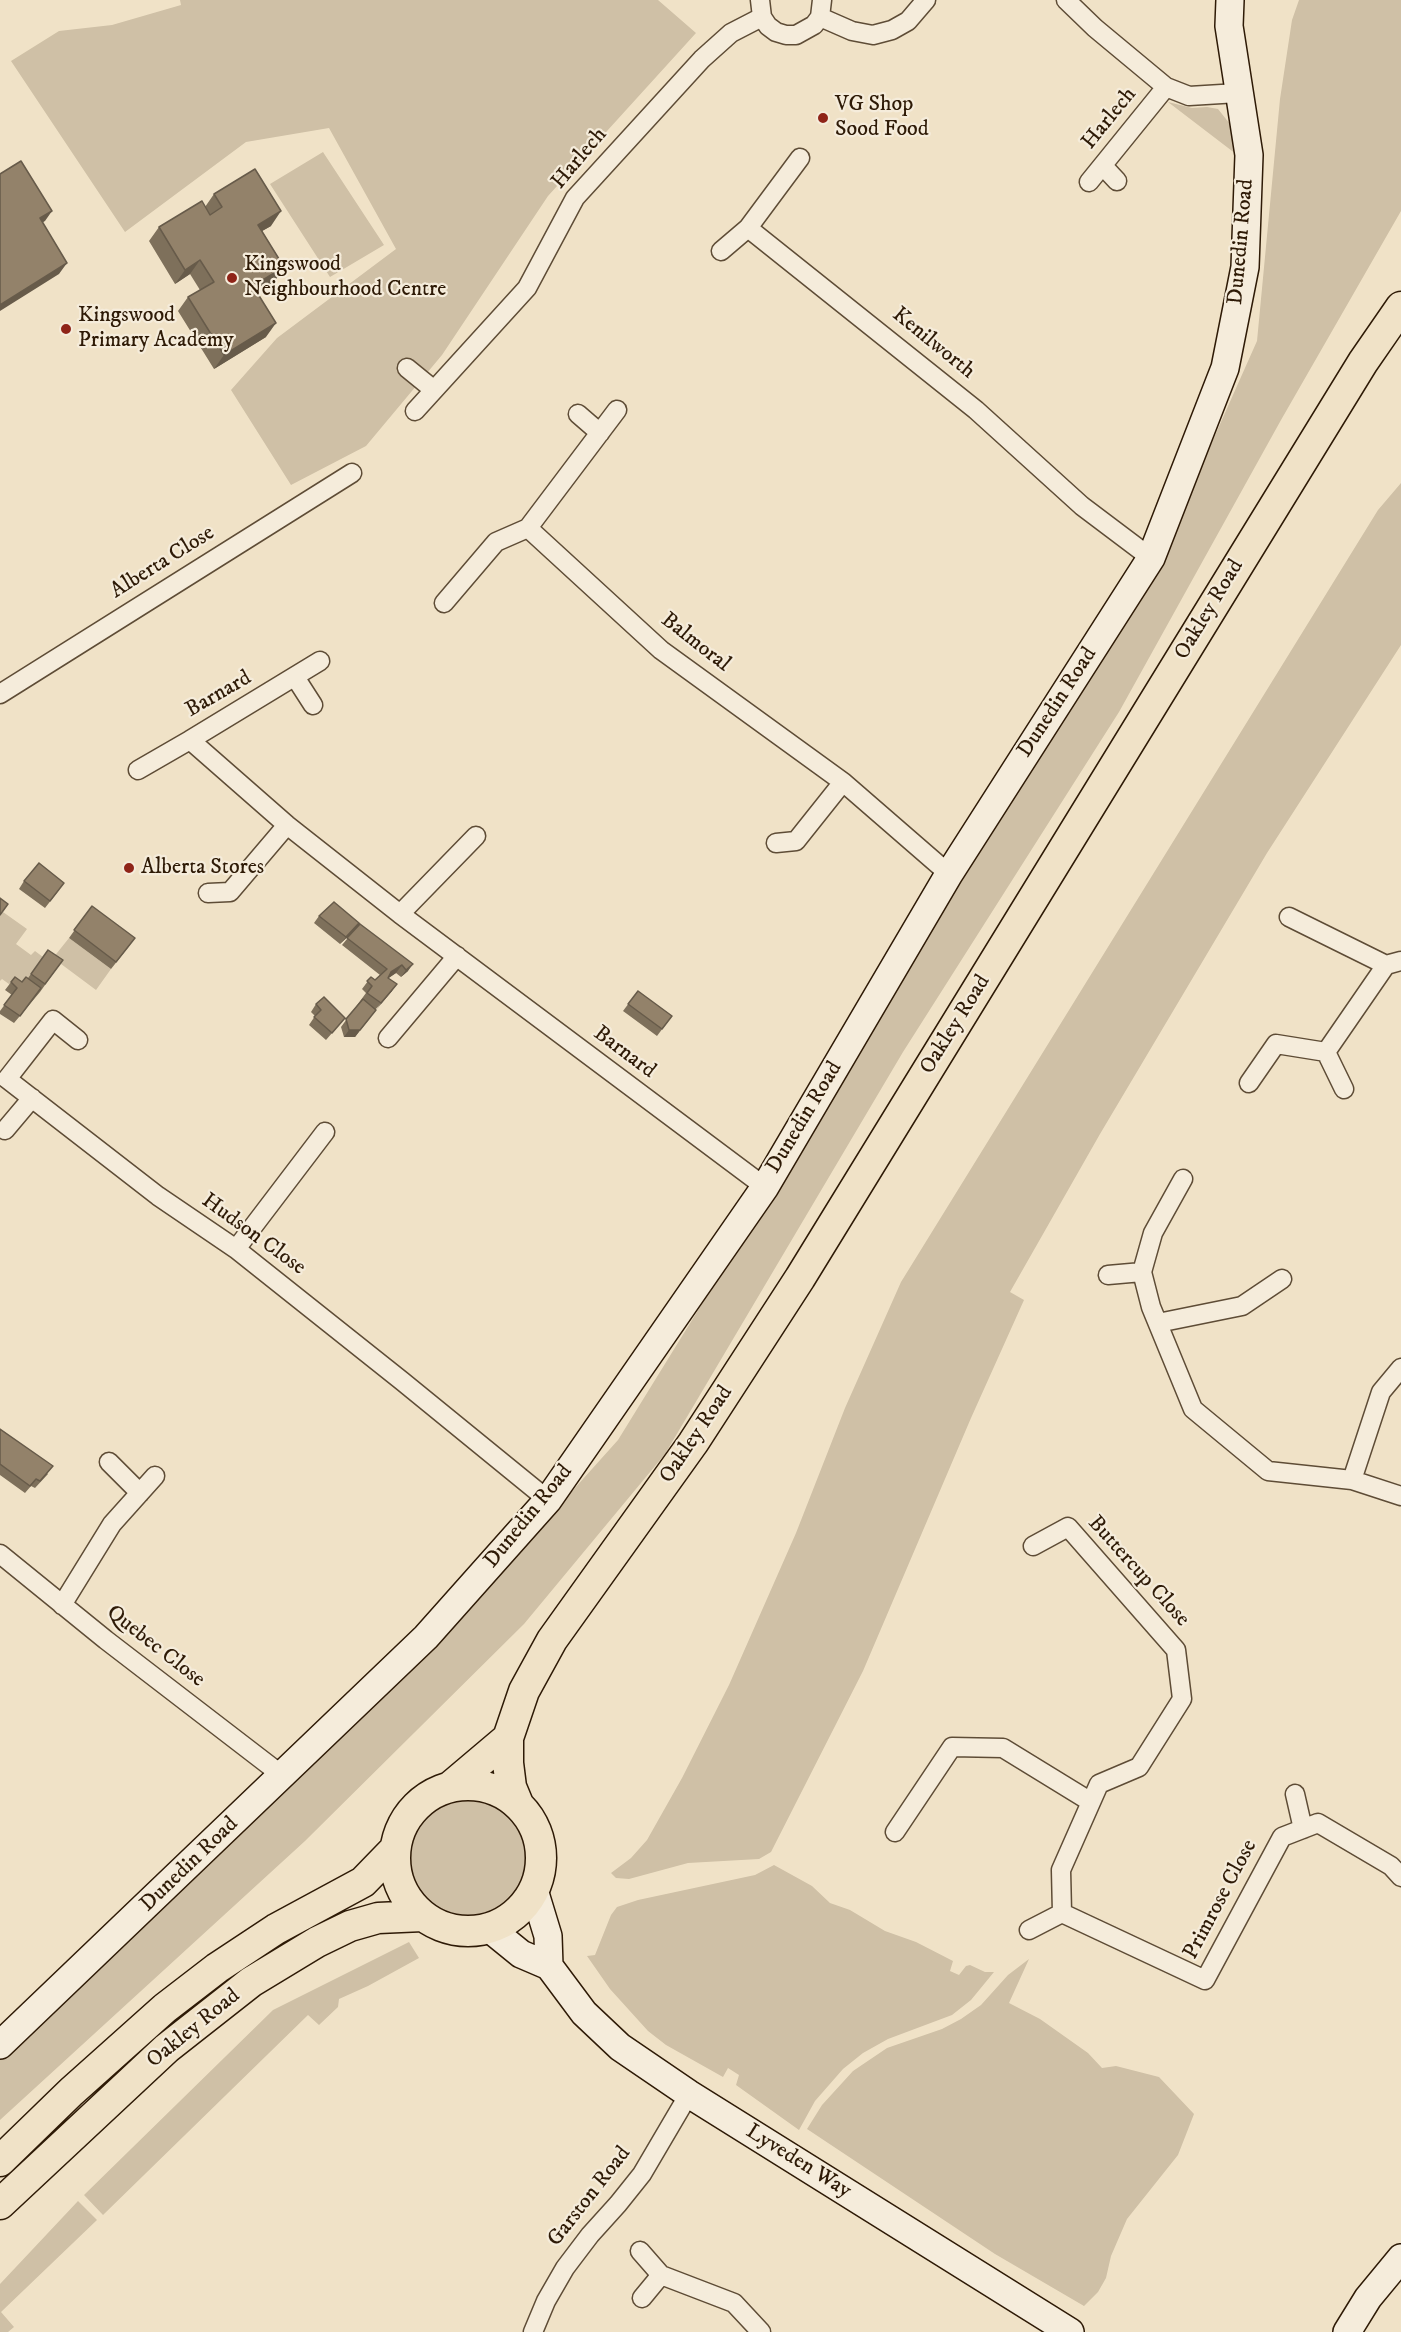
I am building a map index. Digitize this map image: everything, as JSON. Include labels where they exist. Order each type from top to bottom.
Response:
[{"type":"main road","name":"Oakley Road","points":[[518,1804],[510,1787],[508,1738],[524,1691],[552,1640],[693,1443],[800,1278],[1357,372],[1401,307]]},
{"type":"main road","points":[[450,1787],[508,1738]]},
{"type":"main road","points":[[474,1785],[498,1790],[518,1804],[533,1822],[540,1844],[541,1868],[534,1890],[523,1907],[507,1920],[489,1928],[466,1931],[443,1926],[423,1916],[406,1897],[396,1874],[395,1849],[401,1828],[413,1809],[430,1795],[450,1787],[474,1785]]},
{"type":"main road","name":"Oakley Road","points":[[0,2160],[71,2092],[165,2008],[217,1968],[276,1929],[363,1882],[395,1849]]},
{"type":"main road","name":"Oakley Road","points":[[0,2204],[167,2048],[250,1983],[317,1942],[350,1926],[378,1918],[423,1916]]},
{"type":"street","name":"Harlech","points":[[415,411],[527,288],[575,198],[702,59],[731,33],[761,9],[768,26],[776,32],[796,35],[814,26],[821,8],[852,31],[873,35],[892,30],[908,21],[926,0]]},
{"type":"street","name":"Harlech","points":[[1066,0],[1095,28],[1166,87],[1189,96],[1238,93]]},
{"type":"street","name":"Dunedin Road","points":[[4,2034],[283,1776],[426,1637],[548,1500],[765,1186],[949,874],[1151,558],[1225,369],[1245,267],[1249,156],[1229,26],[1230,0]]},
{"type":"street","name":"Harlech","points":[[1089,182],[1166,87]]},
{"type":"street","points":[[721,251],[748,228],[800,158]]},
{"type":"street","points":[[1102,166],[1117,180]]},
{"type":"street","name":"Kenilworth","points":[[748,228],[976,410],[1083,506],[1151,558]]},
{"type":"street","points":[[407,368],[434,390]]},
{"type":"street","points":[[444,603],[496,542],[528,528],[617,410]]},
{"type":"street","points":[[578,414],[600,433]]},
{"type":"street","name":"Alberta Close","points":[[0,694],[352,473]]},
{"type":"street","name":"Balmoral","points":[[528,528],[661,650],[843,782],[949,874]]},
{"type":"street","name":"Barnard","points":[[320,661],[190,740],[287,825],[400,914],[765,1186]]},
{"type":"street","points":[[295,677],[313,705]]},
{"type":"street","points":[[138,770],[190,740]]},
{"type":"street","points":[[776,843],[796,841],[843,782]]},
{"type":"street","points":[[208,893],[230,892],[287,825]]},
{"type":"street","points":[[400,914],[476,836]]},
{"type":"street","points":[[1289,917],[1394,963],[1326,1052]]},
{"type":"street","points":[[388,1038],[456,956]]},
{"type":"street","name":"Hudson Close","points":[[78,1040],[53,1020],[7,1079],[158,1196],[236,1249],[548,1500]]},
{"type":"street","points":[[1249,1083],[1276,1044],[1326,1052]]},
{"type":"street","points":[[1326,1052],[1344,1089]]},
{"type":"street","points":[[5,1130],[32,1098]]},
{"type":"street","points":[[236,1249],[325,1132]]},
{"type":"street","points":[[1183,1179],[1153,1233],[1142,1272],[1151,1307],[1193,1409],[1268,1471],[1352,1480],[1401,1496]]},
{"type":"street","points":[[1108,1275],[1142,1272]]},
{"type":"street","points":[[1158,1323],[1242,1306],[1282,1279]]},
{"type":"street","points":[[1352,1480],[1381,1392],[1401,1368]]},
{"type":"street","points":[[110,1462],[140,1493]]},
{"type":"street","points":[[62,1605],[112,1524],[155,1476]]},
{"type":"street","name":"Buttercup Close","points":[[1033,1546],[1068,1527],[1176,1650],[1182,1699],[1139,1767],[1099,1784],[1060,1870],[1062,1913]]},
{"type":"street","name":"Quebec Close","points":[[0,1554],[62,1605],[283,1776]]},
{"type":"street","points":[[895,1832],[952,1747],[1003,1748],[1091,1802]]},
{"type":"street","points":[[1295,1794],[1303,1829],[1318,1823],[1391,1866],[1401,1877]]},
{"type":"street","name":"Primrose Close","points":[[1062,1913],[1205,1980],[1282,1837],[1303,1829]]},
{"type":"street","points":[[489,1928],[521,1954],[549,1966],[548,1936],[534,1890]]},
{"type":"street","points":[[1029,1930],[1062,1913]]},
{"type":"street","name":"Lyveden Way","points":[[549,1966],[584,2013],[620,2048],[689,2094],[1070,2332]]},
{"type":"street","name":"Garston Road","points":[[533,2332],[546,2301],[565,2268],[642,2174],[689,2094]]},
{"type":"street","points":[[640,2252],[661,2275],[734,2303],[761,2332]]},
{"type":"street","points":[[1347,2332],[1368,2298],[1401,2258]]},
{"type":"street","points":[[642,2298],[661,2275]]},
{"type":"shaded area","points":[[180,0],[658,0],[696,33],[548,196],[442,355],[366,446],[291,485],[231,390],[277,338],[396,249],[329,128],[246,142],[125,232],[11,61],[59,31],[112,25],[181,5]]},
{"type":"shaded area","points":[[1299,0],[1401,0],[1401,211],[1281,420],[1119,712],[903,1052],[665,1454],[524,1624],[305,1841],[0,2120],[0,2050],[417,1664],[618,1440],[821,1111],[984,837],[1160,559],[1257,341],[1280,99],[1292,20]]},
{"type":"shaded area","points":[[1168,102],[1192,108],[1218,109],[1230,124],[1236,154]]},
{"type":"shaded area","points":[[323,152],[384,245],[330,277],[270,184]]},
{"type":"shaded area","points":[[1401,483],[1401,645],[1267,853],[1100,1134],[1010,1292],[1024,1300],[863,1671],[771,1852],[759,1859],[688,1863],[629,1879],[616,1878],[611,1873],[631,1858],[647,1840],[682,1778],[729,1685],[796,1533],[845,1408],[901,1282],[1378,510]]},
{"type":"shaded area","points":[[3,912],[27,929],[16,944],[31,955],[35,951],[43,957],[26,981],[16,989],[2,979],[0,981],[0,916]]},
{"type":"shaded area","points":[[69,938],[111,969],[96,990],[53,958]]},
{"type":"shaded area","points":[[471,1796],[494,1801],[514,1814],[527,1834],[532,1857],[527,1880],[514,1900],[494,1913],[471,1918],[448,1913],[428,1900],[415,1880],[410,1857],[415,1834],[428,1814],[448,1801]]},
{"type":"shaded area","points":[[774,1865],[812,1886],[830,1903],[850,1910],[885,1931],[916,1942],[953,1961],[950,1971],[959,1975],[966,1966],[970,1965],[985,1972],[994,1972],[971,2000],[952,2015],[888,2039],[863,2053],[843,2069],[815,2101],[799,2130],[736,2085],[739,2075],[728,2068],[723,2077],[666,2045],[648,2031],[610,1989],[587,1956],[595,1955],[611,1915],[617,1907],[638,1900],[755,1875]]},
{"type":"shaded area","points":[[409,1942],[419,1958],[339,1999],[338,2007],[319,2025],[308,2015],[103,2215],[84,2195],[273,2010]]},
{"type":"shaded area","points":[[1029,1959],[1009,2003],[1040,2019],[1088,2053],[1102,2068],[1116,2066],[1159,2077],[1194,2114],[1178,2155],[1127,2219],[1111,2256],[1106,2278],[1098,2292],[1084,2306],[995,2254],[807,2129],[822,2105],[853,2071],[887,2048],[942,2029],[961,2019],[981,2005],[1008,1975]]},
{"type":"shaded area","points":[[78,2201],[97,2220],[1,2312],[14,2327],[8,2332],[0,2332],[0,2284]]},
{"type":"building","points":[[21,161],[52,211],[40,218],[67,263],[0,305],[0,174]]},
{"type":"building","name":"Kingswood Neighbourhood Centre","points":[[255,169],[281,211],[258,225],[284,267],[253,286],[276,323],[224,355],[188,297],[214,282],[200,260],[185,270],[159,227],[202,201],[210,215],[222,207],[214,194]]},
{"type":"building","points":[[39,863],[64,883],[50,901],[24,881]]},
{"type":"building","points":[[0,898],[8,904],[0,915]]},
{"type":"building","points":[[334,902],[359,923],[346,937],[319,916]]},
{"type":"building","points":[[92,906],[135,938],[116,962],[74,930]]},
{"type":"building","points":[[360,924],[413,964],[406,970],[402,965],[391,972],[388,978],[397,984],[381,1003],[367,993],[372,986],[367,981],[371,977],[375,980],[387,969],[347,938]]},
{"type":"building","points":[[48,950],[63,960],[45,984],[31,974]]},
{"type":"building","points":[[15,977],[22,982],[26,977],[41,988],[20,1016],[4,1005],[17,988],[11,982]]},
{"type":"building","points":[[638,991],[672,1016],[662,1029],[628,1004]]},
{"type":"building","points":[[324,997],[345,1018],[332,1033],[314,1017],[321,1010],[316,1004]]},
{"type":"building","points":[[363,999],[376,1010],[360,1030],[349,1030],[346,1019]]},
{"type":"building","points":[[0,1429],[53,1466],[40,1481],[36,1479],[30,1486],[0,1464]]},
{"type":"place","name":"VG Shop Sood Food","points":[[823,118]]},
{"type":"place","name":"Kingswood Neighbourhood Centre","points":[[232,278]]},
{"type":"place","name":"Kingswood Primary Academy","points":[[66,329]]},
{"type":"place","name":"Alberta Stores","points":[[129,868]]}]
